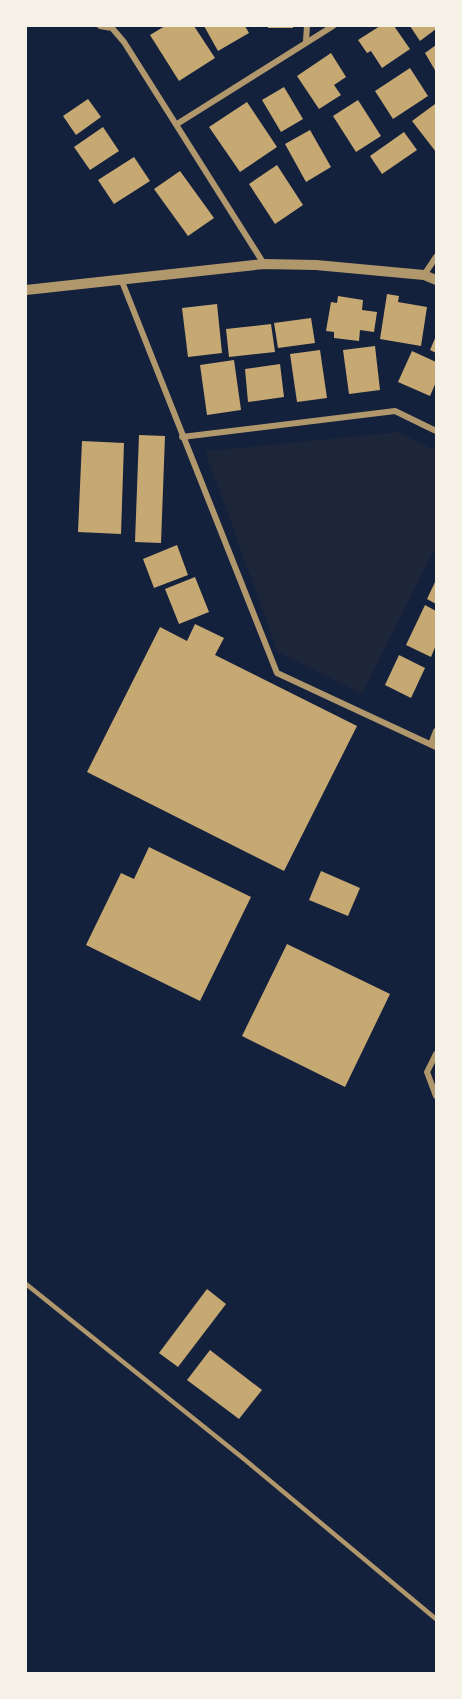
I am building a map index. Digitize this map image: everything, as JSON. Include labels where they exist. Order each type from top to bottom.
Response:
[{"type":"street","points":[[100,26],[112,28],[124,42],[264,264]]},
{"type":"street","points":[[306,41],[307,26]]},
{"type":"street","points":[[177,124],[333,26]]},
{"type":"street","points":[[424,275],[436,257]]},
{"type":"street","points":[[26,290],[264,264],[316,265],[424,275],[436,280]]},
{"type":"street","points":[[120,279],[277,673],[434,746],[436,731]]},
{"type":"street","points":[[182,437],[395,411],[436,431]]},
{"type":"street","points":[[436,1054],[427,1072],[436,1096]]},
{"type":"lane","points":[[26,1284],[244,1459],[436,1619]]},
{"type":"shaded area","points":[[398,432],[436,451],[436,546],[362,694],[278,652],[205,451]]},
{"type":"building","points":[[165,26],[194,26],[215,58],[179,81],[150,35]]},
{"type":"building","points":[[204,26],[245,26],[249,33],[218,51]]},
{"type":"building","points":[[268,26],[293,26],[293,28],[268,28]]},
{"type":"building","points":[[380,26],[394,26],[410,49],[382,68],[371,51],[367,53],[358,40]]},
{"type":"building","points":[[410,26],[436,26],[436,29],[420,41]]},
{"type":"building","points":[[436,45],[436,72],[425,53]]},
{"type":"building","points":[[331,53],[346,77],[334,85],[341,95],[319,109],[297,76]]},
{"type":"building","points":[[410,68],[428,96],[393,119],[375,91]]},
{"type":"building","points":[[284,87],[303,119],[281,132],[262,100]]},
{"type":"building","points":[[88,99],[101,117],[76,135],[63,116]]},
{"type":"building","points":[[358,100],[381,136],[356,152],[333,116]]},
{"type":"building","points":[[247,102],[277,147],[240,172],[209,127]]},
{"type":"building","points":[[436,105],[436,152],[412,121]]},
{"type":"building","points":[[103,127],[119,151],[90,170],[74,147]]},
{"type":"building","points":[[310,130],[331,167],[306,182],[285,144]]},
{"type":"building","points":[[404,132],[417,150],[382,174],[370,156]]},
{"type":"building","points":[[134,157],[150,181],[114,204],[98,180]]},
{"type":"building","points":[[277,165],[303,205],[275,224],[249,184]]},
{"type":"building","points":[[180,171],[214,218],[188,236],[154,189]]},
{"type":"building","points":[[387,294],[399,296],[398,302],[427,307],[421,346],[380,339]]},
{"type":"building","points":[[338,296],[363,300],[362,310],[377,312],[374,332],[360,330],[359,341],[334,338],[334,332],[326,331],[331,302],[337,303]]},
{"type":"building","points":[[217,304],[222,353],[188,357],[182,308]]},
{"type":"building","points":[[311,318],[315,343],[278,348],[274,323]]},
{"type":"building","points":[[271,324],[275,352],[229,357],[226,329]]},
{"type":"building","points":[[436,336],[436,353],[430,350]]},
{"type":"building","points":[[375,346],[380,390],[349,394],[343,350]]},
{"type":"building","points":[[320,350],[327,398],[297,402],[290,354]]},
{"type":"building","points":[[412,351],[436,362],[436,382],[430,396],[398,382]]},
{"type":"building","points":[[234,360],[241,410],[207,415],[200,365]]},
{"type":"building","points":[[280,364],[284,397],[248,402],[245,369]]},
{"type":"building","points":[[139,435],[165,436],[161,543],[135,542]]},
{"type":"building","points":[[82,441],[124,443],[121,534],[78,532]]},
{"type":"building","points":[[177,545],[188,575],[154,588],[143,559]]},
{"type":"building","points":[[195,577],[209,612],[179,624],[165,589]]},
{"type":"building","points":[[436,580],[436,604],[427,599]]},
{"type":"building","points":[[425,605],[436,611],[436,645],[431,657],[406,645]]},
{"type":"building","points":[[195,624],[224,638],[215,655],[357,726],[284,871],[87,772],[160,627],[187,641]]},
{"type":"building","points":[[399,655],[425,668],[411,698],[385,685]]},
{"type":"building","points":[[149,847],[251,897],[200,1001],[86,945],[121,873],[134,879]]},
{"type":"building","points":[[321,871],[360,888],[348,916],[309,900]]},
{"type":"building","points":[[287,944],[390,994],[345,1087],[242,1036]]},
{"type":"building","points":[[207,1289],[226,1304],[178,1367],[159,1353]]},
{"type":"building","points":[[210,1350],[262,1390],[239,1419],[187,1380]]}]
